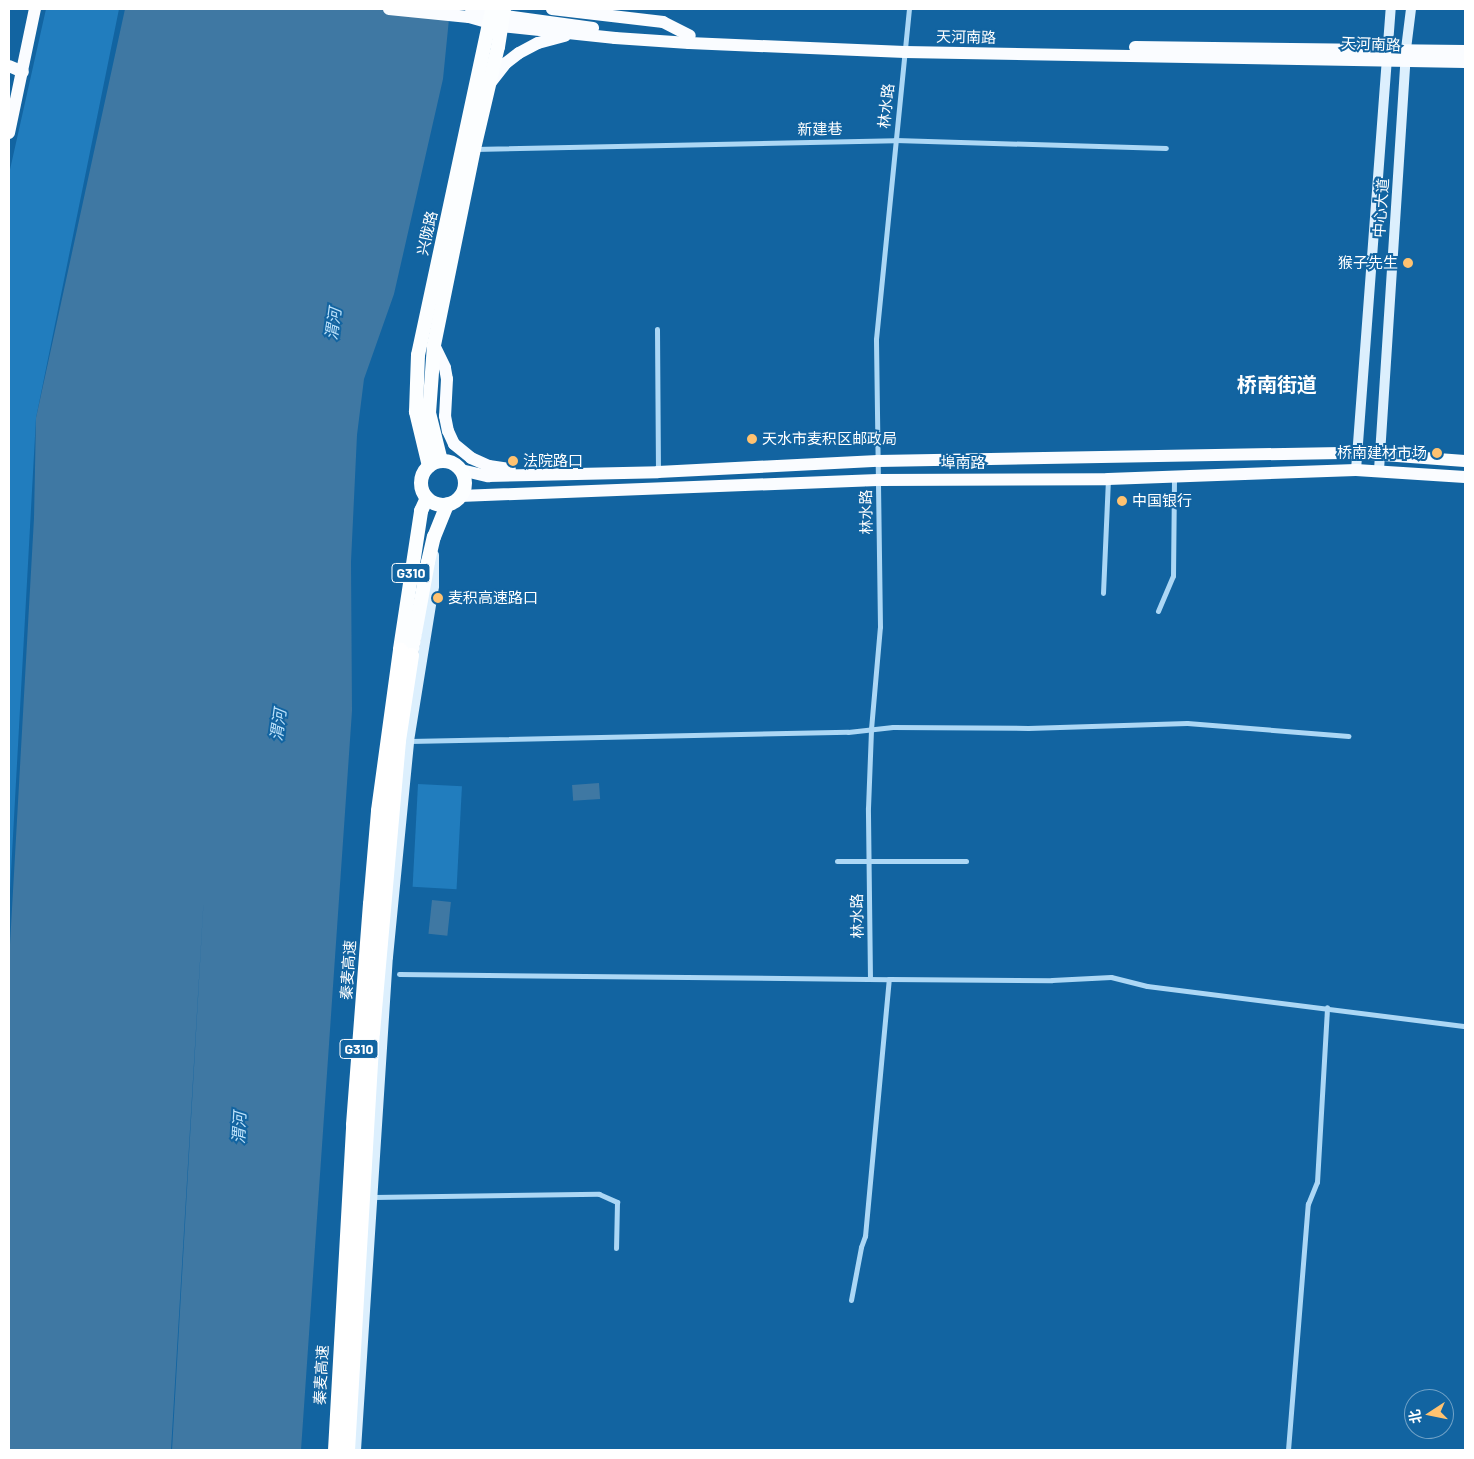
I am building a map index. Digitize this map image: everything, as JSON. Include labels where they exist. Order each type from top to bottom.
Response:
[{"type":"highway","name":"兴陇路","points":[[435,463],[429,413],[434,345],[489,84],[497,16]]},
{"type":"highway","name":"兴陇路","points":[[435,463],[416,412],[418,355],[497,16]]},
{"type":"highway","points":[[452,462],[461,470],[465,483],[460,496],[448,504],[433,502],[428,498],[424,492],[422,478],[435,463],[452,462]]},
{"type":"highway","name":"秦麦高速","points":[[347,1450],[372,1032],[420,511],[428,498]]},
{"type":"highway","name":"秦麦高速","points":[[334,1450],[353,1124],[378,810],[406,652],[434,536],[448,504]]},
{"type":"main road","points":[[9,133],[35,9]]},
{"type":"main road","name":"天河南路","points":[[389,9],[470,13],[616,31],[905,49]]},
{"type":"main road","points":[[552,9],[662,22],[690,36]]},
{"type":"main road","name":"中心大道","points":[[1356,470],[1386,55],[1391,9]]},
{"type":"main road","name":"中心大道","points":[[1379,470],[1406,55],[1411,9]]},
{"type":"main road","name":"天河南路","points":[[497,16],[576,34],[689,44],[905,49],[1386,55],[1465,51]]},
{"type":"main road","points":[[489,84],[506,64],[528,48],[548,40],[576,34]]},
{"type":"main road","name":"天河南路","points":[[1406,55],[1465,62]]},
{"type":"main road","points":[[9,66],[23,72]]},
{"type":"main road","points":[[434,345],[446,374],[446,416],[448,431],[454,444],[471,458],[489,466],[502,469],[538,469],[562,474]]},
{"type":"main road","name":"埠南路","points":[[461,470],[488,476],[503,476],[658,472],[878,461],[1357,453],[1465,461]]},
{"type":"main road","name":"埠南路","points":[[460,496],[878,480],[1174,478],[1356,470],[1465,477]]},
{"type":"main road","points":[[503,476],[500,485],[505,494]]},
{"type":"main road","points":[[356,1450],[388,956],[409,741],[434,586],[434,536]]},
{"type":"street","name":"林水路","points":[[870,979],[871,729],[880,626],[876,339],[909,9]]},
{"type":"street","name":"新建巷","points":[[474,150],[895,140],[1166,148]]},
{"type":"street","points":[[657,329],[658,472]]},
{"type":"street","points":[[1158,610],[1173,576],[1174,478]]},
{"type":"street","points":[[1102,593],[1108,479]]},
{"type":"street","points":[[409,741],[848,732],[893,727],[1028,728],[1187,722],[1348,736]]},
{"type":"street","points":[[837,861],[966,861]]},
{"type":"street","points":[[399,974],[1052,980],[1111,977],[1147,986],[1328,1007],[1465,1026]]},
{"type":"street","points":[[851,1300],[860,1247],[865,1236],[889,979]]},
{"type":"street","points":[[1288,1450],[1308,1204],[1317,1182],[1328,1007]]},
{"type":"street","points":[[372,1197],[599,1194],[617,1202],[616,1248]]},
{"type":"shaded area","points":[[46,9],[119,9],[36,418],[9,909],[9,174]]},
{"type":"shaded area","points":[[418,784],[462,786],[457,889],[413,887]]},
{"type":"water","name":"渭河","points":[[125,9],[450,9],[443,79],[394,294],[364,379],[357,435],[351,562],[352,711],[301,1450],[172,1450],[204,894],[171,1450],[9,1450],[9,962],[34,518],[36,418]]},
{"type":"water","points":[[599,783],[600,799],[573,801],[572,785]]},
{"type":"water","points":[[432,900],[451,902],[447,936],[428,934]]},
{"type":"place","name":"猴子先生","points":[[1408,263]]},
{"type":"place","name":"天水市麦积区邮政局","points":[[752,439]]},
{"type":"place","name":"桥南建材市场","points":[[1437,453]]},
{"type":"place","name":"法院路口","points":[[513,461]]},
{"type":"place","name":"中国银行","points":[[1122,501]]},
{"type":"place","name":"麦积高速路口","points":[[438,598]]},
{"type":"district","name":"桥南街道","points":[[1277,384]]}]
